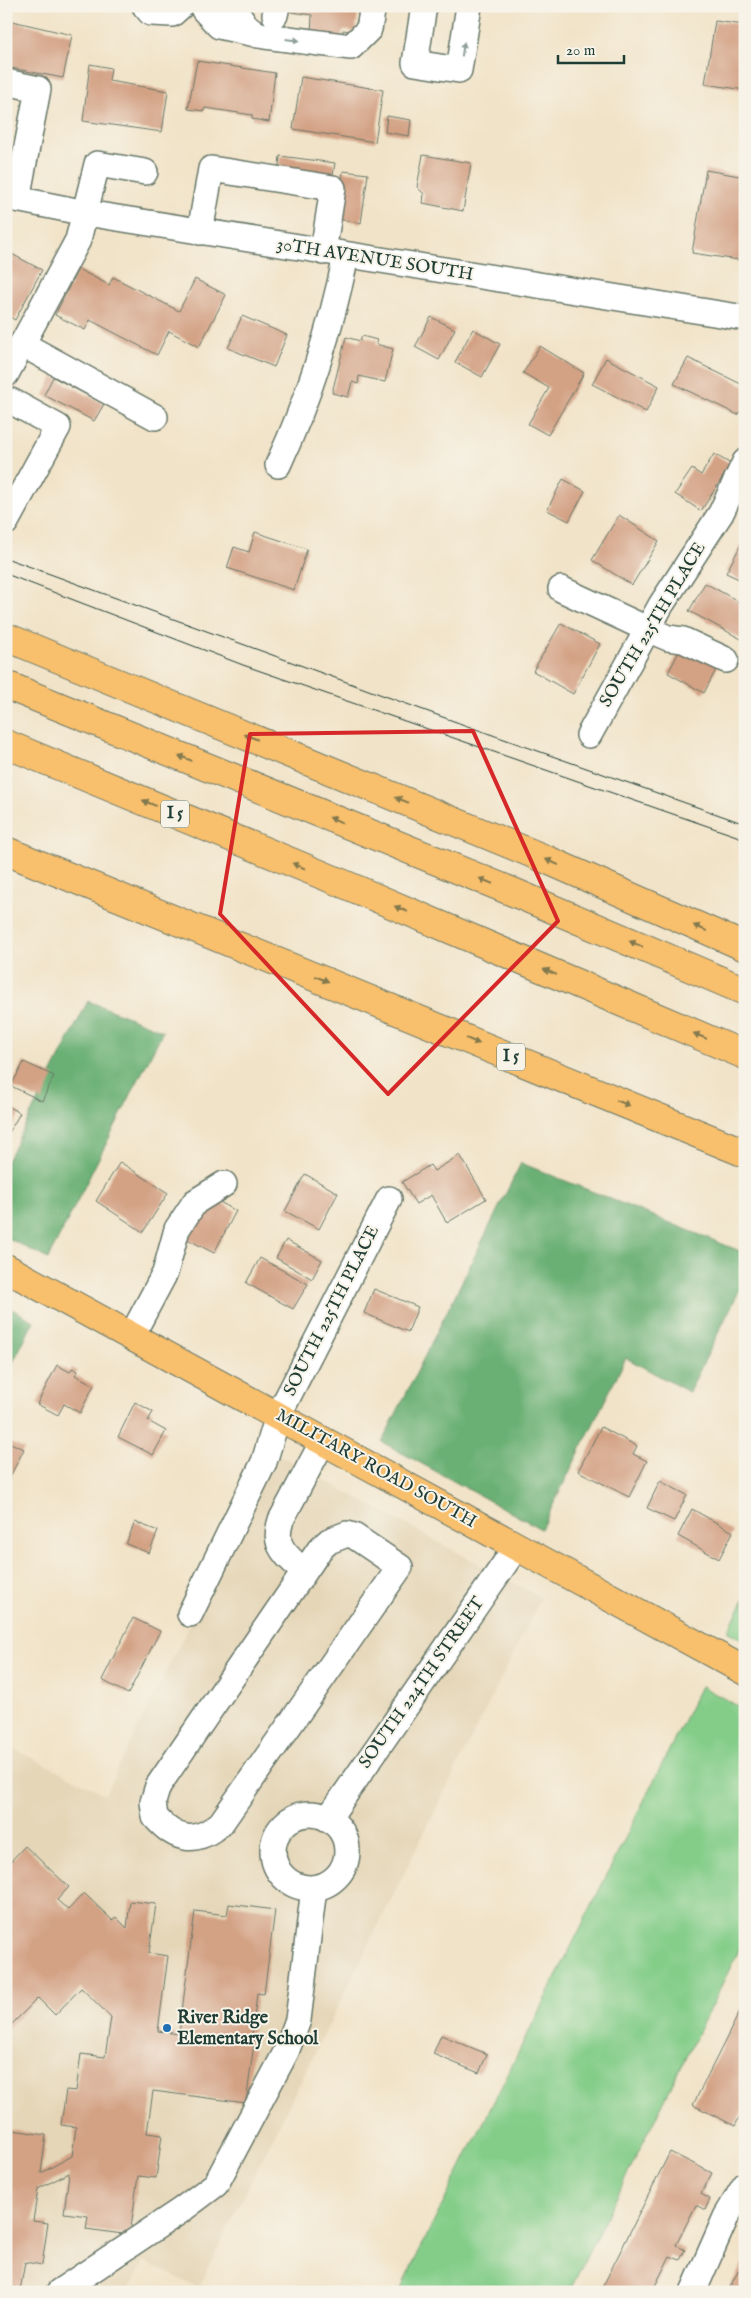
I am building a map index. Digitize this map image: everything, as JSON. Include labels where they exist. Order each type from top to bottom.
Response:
[{"type":"main road","points":[[6,637],[543,858],[745,948]]},
{"type":"main road","points":[[6,685],[513,892],[745,991]]},
{"type":"main road","name":"I 5","points":[[6,744],[344,884],[745,1055]]},
{"type":"main road","name":"I 5","points":[[6,851],[745,1153]]},
{"type":"main road","points":[[6,872],[277,961]]},
{"type":"main road","name":"MILITARY ROAD SOUTH","points":[[6,1268],[745,1671]]},
{"type":"street","points":[[145,6],[151,13],[172,14],[181,6]]},
{"type":"street","points":[[204,6],[204,10],[219,26],[258,35],[351,47],[369,29],[374,6]]},
{"type":"street","points":[[232,6],[245,25],[258,35]]},
{"type":"street","points":[[424,6],[415,63],[459,70],[470,6]]},
{"type":"street","points":[[6,82],[38,89],[12,198]]},
{"type":"street","points":[[6,522],[58,427],[8,384],[22,344],[78,240],[97,164],[145,172]]},
{"type":"street","points":[[200,232],[211,170],[333,188],[334,254],[324,345],[299,420],[278,465]]},
{"type":"street","name":"30TH AVENUE SOUTH","points":[[12,198],[86,213],[334,254],[745,318]]},
{"type":"street","points":[[22,344],[155,417]]},
{"type":"street","name":"SOUTH 225TH PLACE","points":[[589,735],[647,629],[721,513],[745,462]]},
{"type":"street","points":[[561,589],[647,629],[668,638],[683,640],[726,660]]},
{"type":"street","points":[[132,1336],[165,1273],[177,1229],[195,1202],[224,1184]]},
{"type":"street","name":"SOUTH 225TH PLACE","points":[[190,1614],[264,1462],[278,1416],[390,1199]]},
{"type":"street","points":[[304,1572],[278,1544],[277,1532],[281,1520],[323,1441]]},
{"type":"street","points":[[347,1534],[354,1536],[400,1567],[221,1823],[210,1833],[197,1837],[185,1838],[174,1834],[154,1817],[153,1802],[158,1786],[304,1572],[328,1541],[347,1534]]},
{"type":"street","name":"SOUTH 224TH STREET","points":[[328,1819],[517,1546]]},
{"type":"street","points":[[303,1814],[316,1814],[328,1819],[337,1826],[344,1836],[346,1847],[346,1858],[342,1869],[325,1885],[314,1888],[302,1887],[291,1883],[281,1875],[275,1863],[273,1851],[275,1838],[281,1827],[291,1819],[303,1814]]},
{"type":"street","points":[[59,2292],[180,2211],[216,2184],[286,2052],[298,2020],[314,1888]]},
{"type":"street","points":[[696,2286],[726,2217],[745,2185]]},
{"type":"highlighted area","points":[[473,731],[558,921],[388,1094],[220,914],[250,734]]},
{"type":"shaded area","name":"River Ridge Elementary School","points":[[275,1453],[541,1598],[198,2288],[144,2261],[128,2292],[6,2292],[6,1745],[105,1794]]},
{"type":"green space","points":[[88,1001],[163,1031],[48,1259],[6,1237],[6,1163]]},
{"type":"green space","points":[[521,1163],[745,1253],[745,1279],[689,1392],[626,1358],[541,1529],[382,1442]]},
{"type":"green space","points":[[6,1306],[34,1321],[6,1376]]},
{"type":"green space","points":[[745,1597],[745,1641],[728,1631]]},
{"type":"green space","points":[[701,1686],[745,1710],[745,1938],[569,2292],[399,2292]]},
{"type":"building","points":[[292,6],[369,6],[368,15],[358,14],[355,32],[343,30],[341,39],[311,35],[312,15],[291,12]]},
{"type":"building","points":[[8,20],[72,35],[63,78],[6,67]]},
{"type":"building","points":[[715,21],[745,25],[745,90],[705,84]]},
{"type":"building","points":[[197,61],[275,73],[269,122],[252,119],[252,115],[205,108],[204,111],[188,109]]},
{"type":"building","points":[[90,64],[111,68],[109,81],[168,91],[162,132],[83,121]]},
{"type":"building","points":[[301,77],[383,90],[375,142],[293,129]]},
{"type":"building","points":[[387,116],[411,120],[409,136],[385,132]]},
{"type":"building","points":[[423,155],[471,163],[463,211],[423,203],[424,194],[417,187]]},
{"type":"building","points":[[280,156],[335,163],[332,181],[278,174]]},
{"type":"building","points":[[706,170],[745,177],[745,261],[692,253]]},
{"type":"building","points":[[343,171],[368,174],[361,223],[337,219]]},
{"type":"building","points":[[6,251],[42,270],[15,320],[6,315]]},
{"type":"building","points":[[78,269],[109,285],[113,277],[179,311],[195,279],[226,295],[199,347],[169,331],[157,355],[90,320],[85,330],[55,315]]},
{"type":"building","points":[[242,316],[287,335],[274,367],[228,348]]},
{"type":"building","points":[[431,317],[455,329],[439,360],[415,347]]},
{"type":"building","points":[[473,329],[500,344],[482,377],[455,362]]},
{"type":"building","points":[[362,336],[377,340],[376,344],[393,349],[385,382],[359,376],[358,384],[352,382],[348,397],[332,393],[346,337],[360,341]]},
{"type":"building","points":[[540,346],[584,373],[548,435],[528,424],[549,388],[523,373]]},
{"type":"building","points":[[606,358],[659,386],[646,412],[592,384]]},
{"type":"building","points":[[688,358],[745,386],[745,402],[738,415],[674,384]]},
{"type":"building","points":[[53,377],[104,404],[94,421],[44,395]]},
{"type":"building","points":[[714,454],[731,464],[701,511],[675,494],[692,469],[701,475]]},
{"type":"building","points":[[563,479],[585,491],[569,521],[547,510]]},
{"type":"building","points":[[619,515],[659,541],[632,585],[592,560]]},
{"type":"building","points":[[255,532],[307,549],[294,590],[227,568],[234,547],[249,552]]},
{"type":"building","points":[[745,537],[745,582],[726,573]]},
{"type":"building","points":[[705,583],[745,605],[743,640],[689,611]]},
{"type":"building","points":[[561,623],[600,644],[573,694],[533,671]]},
{"type":"building","points":[[682,646],[718,666],[704,693],[668,673]]},
{"type":"building","points":[[24,1062],[54,1076],[42,1101],[11,1086]]},
{"type":"building","points":[[6,1105],[20,1113],[6,1138]]},
{"type":"building","points":[[460,1155],[486,1199],[447,1223],[431,1195],[416,1204],[402,1182],[430,1165],[434,1171]]},
{"type":"building","points":[[120,1162],[168,1193],[143,1232],[96,1201]]},
{"type":"building","points":[[305,1174],[338,1193],[319,1229],[285,1211]]},
{"type":"building","points":[[209,1196],[236,1211],[214,1253],[187,1239]]},
{"type":"building","points":[[286,1240],[322,1260],[312,1279],[276,1258]]},
{"type":"building","points":[[260,1258],[308,1284],[293,1309],[246,1283]]},
{"type":"building","points":[[374,1289],[418,1307],[408,1332],[364,1313]]},
{"type":"building","points":[[57,1365],[70,1372],[72,1368],[78,1371],[75,1375],[94,1385],[80,1413],[64,1404],[58,1415],[37,1404]]},
{"type":"building","points":[[135,1402],[153,1412],[148,1421],[166,1431],[153,1455],[118,1437]]},
{"type":"building","points":[[601,1427],[637,1446],[633,1454],[647,1461],[629,1497],[578,1471]]},
{"type":"building","points":[[6,1441],[24,1449],[6,1485]]},
{"type":"building","points":[[660,1481],[687,1495],[674,1521],[647,1508]]},
{"type":"building","points":[[692,1509],[733,1532],[719,1559],[678,1536]]},
{"type":"building","points":[[135,1522],[158,1531],[149,1553],[126,1544]]},
{"type":"building","points":[[133,1618],[160,1631],[128,1694],[102,1680]]},
{"type":"building","name":"River Ridge Elementary School","points":[[25,1846],[69,1887],[57,1900],[68,1910],[84,1893],[112,1920],[116,1917],[127,1928],[130,1901],[156,1904],[149,1953],[168,1956],[158,2031],[179,2034],[195,1911],[227,1915],[229,1904],[275,1910],[264,1994],[257,1993],[252,2036],[255,2036],[246,2103],[153,2091],[147,2133],[162,2135],[156,2178],[138,2176],[130,2235],[86,2229],[88,2216],[64,2213],[69,2173],[38,2189],[33,2221],[48,2223],[42,2265],[25,2262],[20,2292],[6,2292],[6,2129],[46,2135],[41,2173],[72,2156],[76,2127],[61,2125],[66,2090],[76,2091],[81,2054],[105,2057],[111,2017],[81,1988],[55,2015],[38,1998],[6,2030],[6,1866]]},
{"type":"building","points":[[745,2001],[745,2106],[735,2126],[693,2105]]},
{"type":"building","points":[[441,2035],[487,2054],[479,2073],[433,2054]]},
{"type":"building","points":[[670,2152],[712,2173],[701,2194],[710,2199],[705,2210],[696,2205],[676,2245],[685,2250],[680,2260],[670,2256],[652,2292],[600,2292]]},
{"type":"building","points":[[745,2259],[745,2292],[735,2292],[729,2288]]},
{"type":"tram line","points":[[6,558],[470,727],[745,824]]},
{"type":"tram line","points":[[6,574],[243,665],[745,839]]},
{"type":"place","name":"River Ridge Elementary School","points":[[167,2028]]}]
